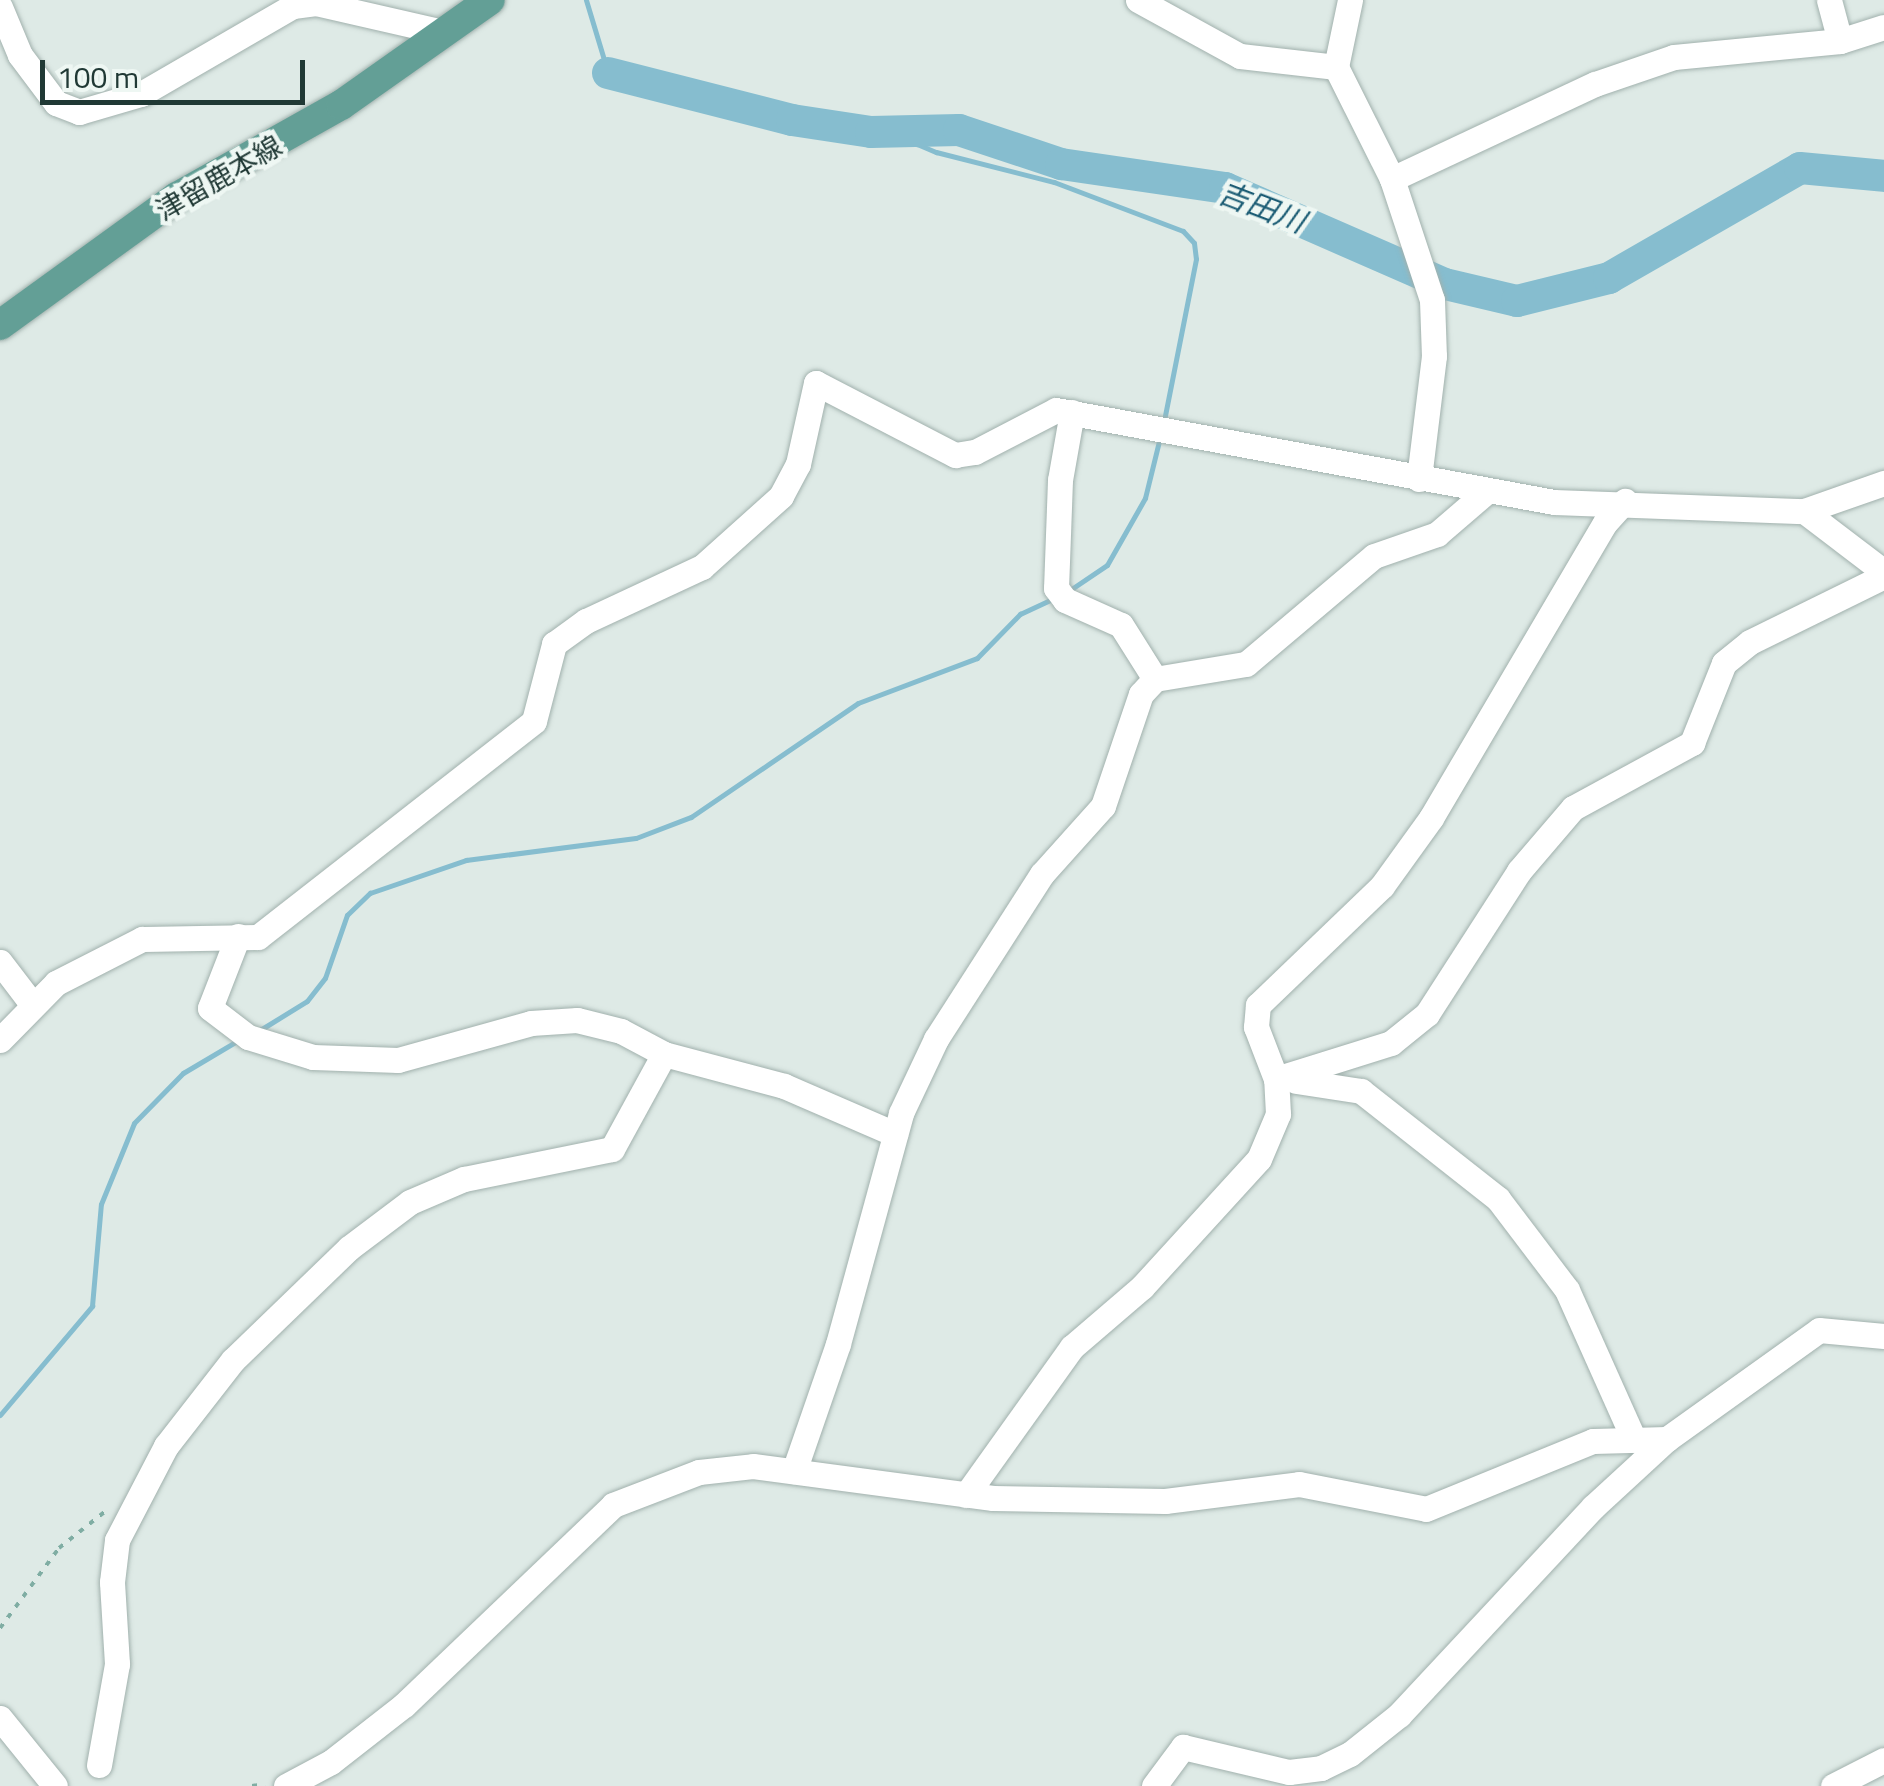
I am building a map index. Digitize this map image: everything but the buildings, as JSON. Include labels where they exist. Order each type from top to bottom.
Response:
[{"type":"main road","name":"津留鹿本線","points":[[0,325],[177,197],[314,122],[490,0]]},
{"type":"street","points":[[1138,0],[1240,56],[1336,67]]},
{"type":"street","points":[[1350,0],[1336,67],[1392,178],[1432,300],[1434,356],[1419,479]]},
{"type":"street","points":[[1829,0],[1840,41]]},
{"type":"street","points":[[0,7],[20,55],[56,103],[79,112],[140,94],[293,6],[316,3],[443,32]]},
{"type":"street","points":[[1392,178],[1595,84],[1674,57],[1840,41],[1884,27]]},
{"type":"street","points":[[0,1040],[32,1004],[79,969],[142,939],[258,937],[534,721],[554,644],[586,621],[702,567],[756,524],[798,464],[816,383],[955,455],[975,452],[1056,410],[1554,502],[1625,501],[1804,510],[1884,483]]},
{"type":"street","points":[[1072,412],[1060,480],[1056,588],[1066,600],[1121,626],[1155,679]]},
{"type":"street","points":[[794,1471],[838,1344],[894,1134],[936,1039],[1042,874],[1094,821],[1141,694],[1155,679],[1246,664],[1374,556],[1437,534],[1486,492]]},
{"type":"street","points":[[966,1496],[1072,1347],[1142,1287],[1259,1159],[1278,1114],[1276,1080],[1256,1027],[1258,1005],[1382,886],[1432,818],[1604,523],[1625,501]]},
{"type":"street","points":[[1276,1080],[1391,1043],[1427,1014],[1519,871],[1573,808],[1692,742],[1724,663],[1750,642],[1884,574],[1804,510]]},
{"type":"street","points":[[238,936],[210,1008],[248,1037],[314,1057],[398,1060],[531,1024],[576,1020],[621,1031],[664,1054],[784,1086],[894,1134]]},
{"type":"street","points":[[0,962],[32,1004]]},
{"type":"street","points":[[98,1765],[117,1664],[117,1540],[142,1483],[233,1360],[349,1248],[410,1202],[464,1179],[612,1149],[664,1054]]},
{"type":"street","points":[[1276,1080],[1361,1091],[1498,1199],[1567,1290],[1634,1440]]},
{"type":"street","points":[[1154,1786],[1183,1747],[1288,1772],[1321,1768],[1350,1754],[1399,1715],[1594,1506],[1667,1439],[1819,1330],[1884,1336]]},
{"type":"street","points":[[286,1786],[330,1762],[404,1705],[613,1505],[699,1472],[753,1466],[966,1496],[1165,1501],[1299,1484],[1426,1510],[1593,1441],[1667,1439]]},
{"type":"street","points":[[0,1718],[55,1786]]},
{"type":"street","points":[[1833,1786],[1884,1760]]},
{"type":"path","points":[[0,1628],[58,1548],[142,1483]]},
{"type":"path","points":[[252,1786],[270,1786]]},
{"type":"waterway","points":[[586,0],[608,73]]},
{"type":"waterway","name":"吉田川","points":[[608,73],[792,120],[871,132],[959,130],[1061,164],[1225,188],[1445,284],[1517,301],[1609,278],[1800,168],[1884,176]]},
{"type":"waterway","points":[[913,133],[917,144],[936,152],[1054,182],[1183,231],[1194,243],[1196,259],[1164,421]]},
{"type":"waterway","points":[[1067,592],[1107,565],[1145,498],[1160,437]]},
{"type":"waterway","points":[[260,1030],[307,1001],[325,978],[347,915],[370,893],[466,860],[636,838],[691,817],[858,703],[977,658],[1020,614],[1052,599]]},
{"type":"waterway","points":[[0,1415],[92,1306],[101,1204],[134,1123],[183,1073],[237,1041]]}]
